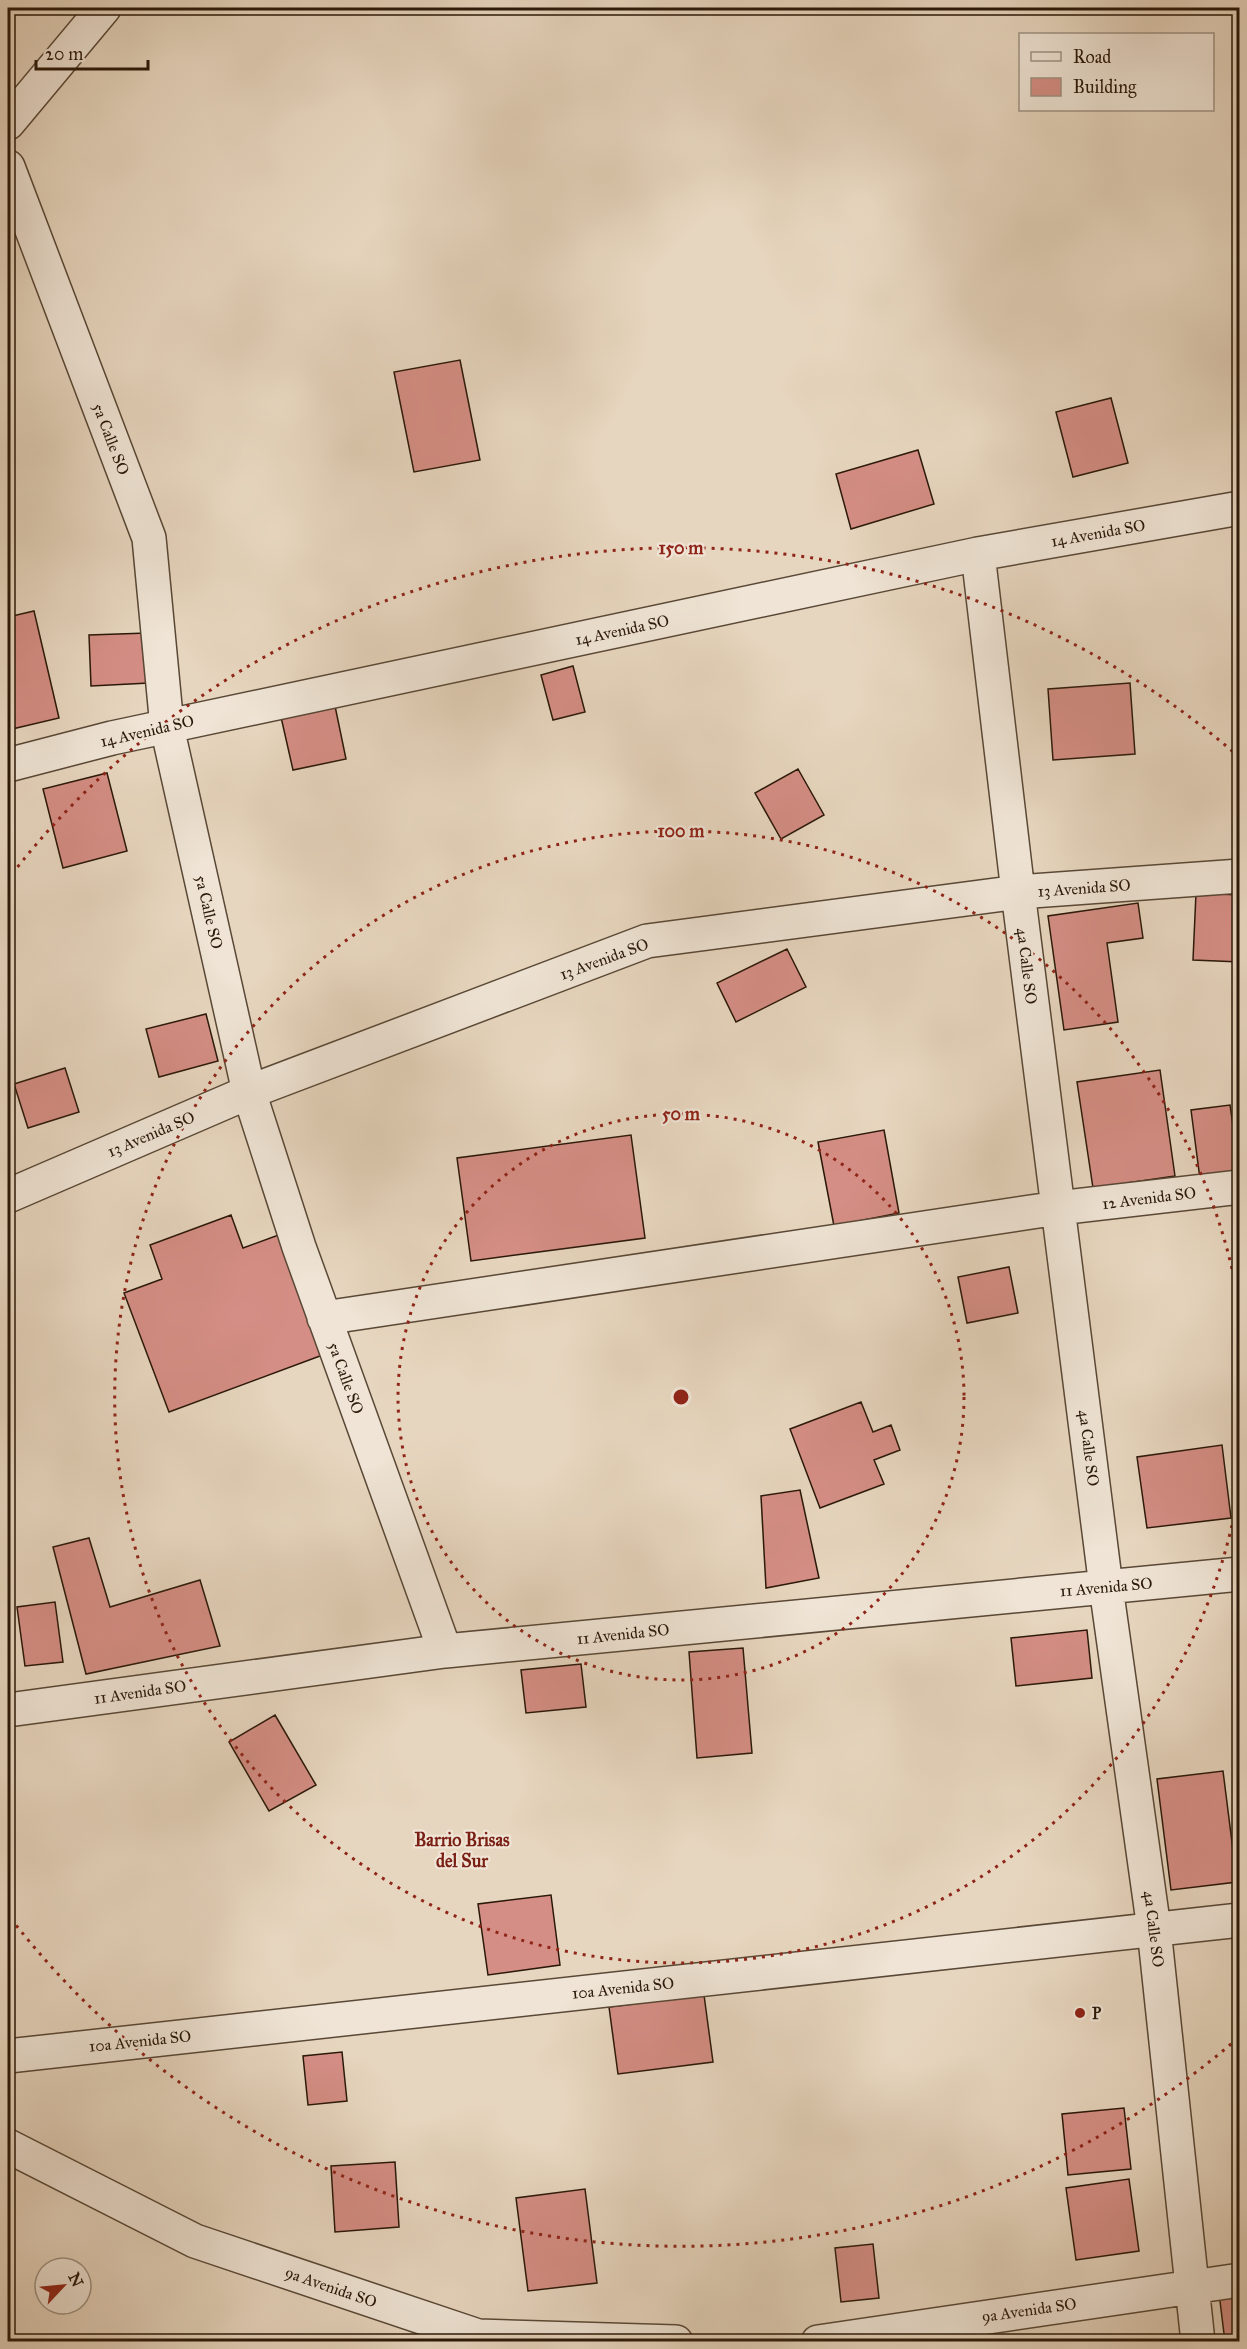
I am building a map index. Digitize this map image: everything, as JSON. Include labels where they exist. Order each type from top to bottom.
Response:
[{"type":"street","points":[[8,123],[104,8]]},
{"type":"street","name":"5a Calle SO","points":[[8,167],[149,538],[167,727],[249,1092],[299,1247],[445,1651]]},
{"type":"street","name":"14 Avenida SO","points":[[8,765],[167,727],[978,554],[1239,508]]},
{"type":"street","name":"4a Calle SO","points":[[978,554],[1018,892],[1106,1587],[1154,1929],[1198,2342]]},
{"type":"street","name":"13 Avenida SO","points":[[8,1196],[249,1092],[647,941],[1018,892],[1239,876]]},
{"type":"street","name":"12 Avenida SO","points":[[324,1318],[1058,1208],[1239,1187]]},
{"type":"street","name":"11 Avenida SO","points":[[8,1710],[445,1651],[1239,1574]]},
{"type":"street","name":"10a Avenida SO","points":[[8,2056],[1239,1920]]},
{"type":"street","name":"9a Avenida SO","points":[[8,2146],[195,2241],[478,2337],[676,2342]]},
{"type":"street","name":"9a Avenida SO","points":[[818,2342],[1239,2280]]},
{"type":"building","points":[[1240,8],[1240,21],[1228,10]]},
{"type":"building","points":[[460,360],[480,460],[414,472],[394,372]]},
{"type":"building","points":[[1111,398],[1128,463],[1073,477],[1056,412]]},
{"type":"building","points":[[918,450],[934,504],[851,529],[836,474]]},
{"type":"building","points":[[34,611],[59,718],[8,730],[8,617]]},
{"type":"building","points":[[147,633],[149,683],[91,686],[89,635]]},
{"type":"building","points":[[573,666],[585,712],[553,720],[541,675]]},
{"type":"building","points":[[1130,683],[1135,754],[1053,760],[1048,689]]},
{"type":"building","points":[[335,706],[346,759],[293,770],[281,717]]},
{"type":"building","points":[[798,769],[824,815],[781,839],[755,793]]},
{"type":"building","points":[[107,773],[127,851],[63,868],[43,789]]},
{"type":"building","points":[[1196,893],[1240,895],[1240,962],[1193,960]]},
{"type":"building","points":[[1138,903],[1143,938],[1107,943],[1118,1022],[1064,1030],[1048,916]]},
{"type":"building","points":[[787,949],[806,987],[736,1022],[717,983]]},
{"type":"building","points":[[206,1014],[218,1061],[159,1077],[146,1029]]},
{"type":"building","points":[[65,1068],[79,1112],[28,1128],[14,1084]]},
{"type":"building","points":[[1160,1070],[1175,1176],[1093,1188],[1077,1082]]},
{"type":"building","points":[[1230,1105],[1240,1174],[1200,1179],[1191,1110]]},
{"type":"building","points":[[884,1130],[899,1213],[834,1226],[818,1142]]},
{"type":"building","points":[[631,1135],[645,1238],[471,1261],[457,1158]]},
{"type":"building","points":[[231,1215],[243,1248],[284,1233],[328,1353],[169,1412],[124,1293],[162,1279],[150,1245]]},
{"type":"building","points":[[1009,1267],[1018,1313],[967,1323],[958,1277]]},
{"type":"building","points":[[861,1402],[873,1432],[891,1425],[900,1450],[874,1460],[884,1484],[820,1508],[790,1429]]},
{"type":"building","points":[[1222,1445],[1231,1518],[1147,1528],[1137,1457]]},
{"type":"building","points":[[800,1490],[819,1578],[766,1588],[761,1496]]},
{"type":"building","points":[[89,1538],[110,1607],[200,1580],[220,1646],[86,1674],[53,1547]]},
{"type":"building","points":[[55,1602],[63,1662],[25,1666],[17,1607]]},
{"type":"building","points":[[1087,1630],[1092,1678],[1016,1686],[1011,1638]]},
{"type":"building","points":[[743,1648],[752,1753],[697,1758],[689,1652]]},
{"type":"building","points":[[581,1664],[586,1707],[526,1713],[521,1670]]},
{"type":"building","points":[[275,1715],[316,1785],[269,1811],[229,1742]]},
{"type":"building","points":[[1223,1771],[1237,1882],[1171,1890],[1157,1779]]},
{"type":"building","points":[[551,1895],[560,1965],[488,1975],[478,1904]]},
{"type":"building","points":[[704,1995],[713,2062],[618,2074],[609,2007]]},
{"type":"building","points":[[342,2052],[347,2101],[308,2105],[303,2056]]},
{"type":"building","points":[[1124,2108],[1131,2169],[1068,2175],[1062,2114]]},
{"type":"building","points":[[395,2162],[399,2227],[335,2232],[331,2166]]},
{"type":"building","points":[[1129,2179],[1139,2251],[1076,2260],[1066,2188]]},
{"type":"building","points":[[585,2189],[597,2283],[528,2291],[516,2198]]},
{"type":"building","points":[[873,2244],[879,2298],[841,2302],[835,2248]]},
{"type":"building","points":[[1240,2290],[1240,2340],[1225,2342],[1219,2293]]},
{"type":"building","points":[[1011,2336],[1012,2342],[977,2342]]},
{"type":"place","name":"P","points":[[1080,2013]]},
{"type":"district","name":"Barrio Brisas del Sur","points":[[462,1850]]}]
